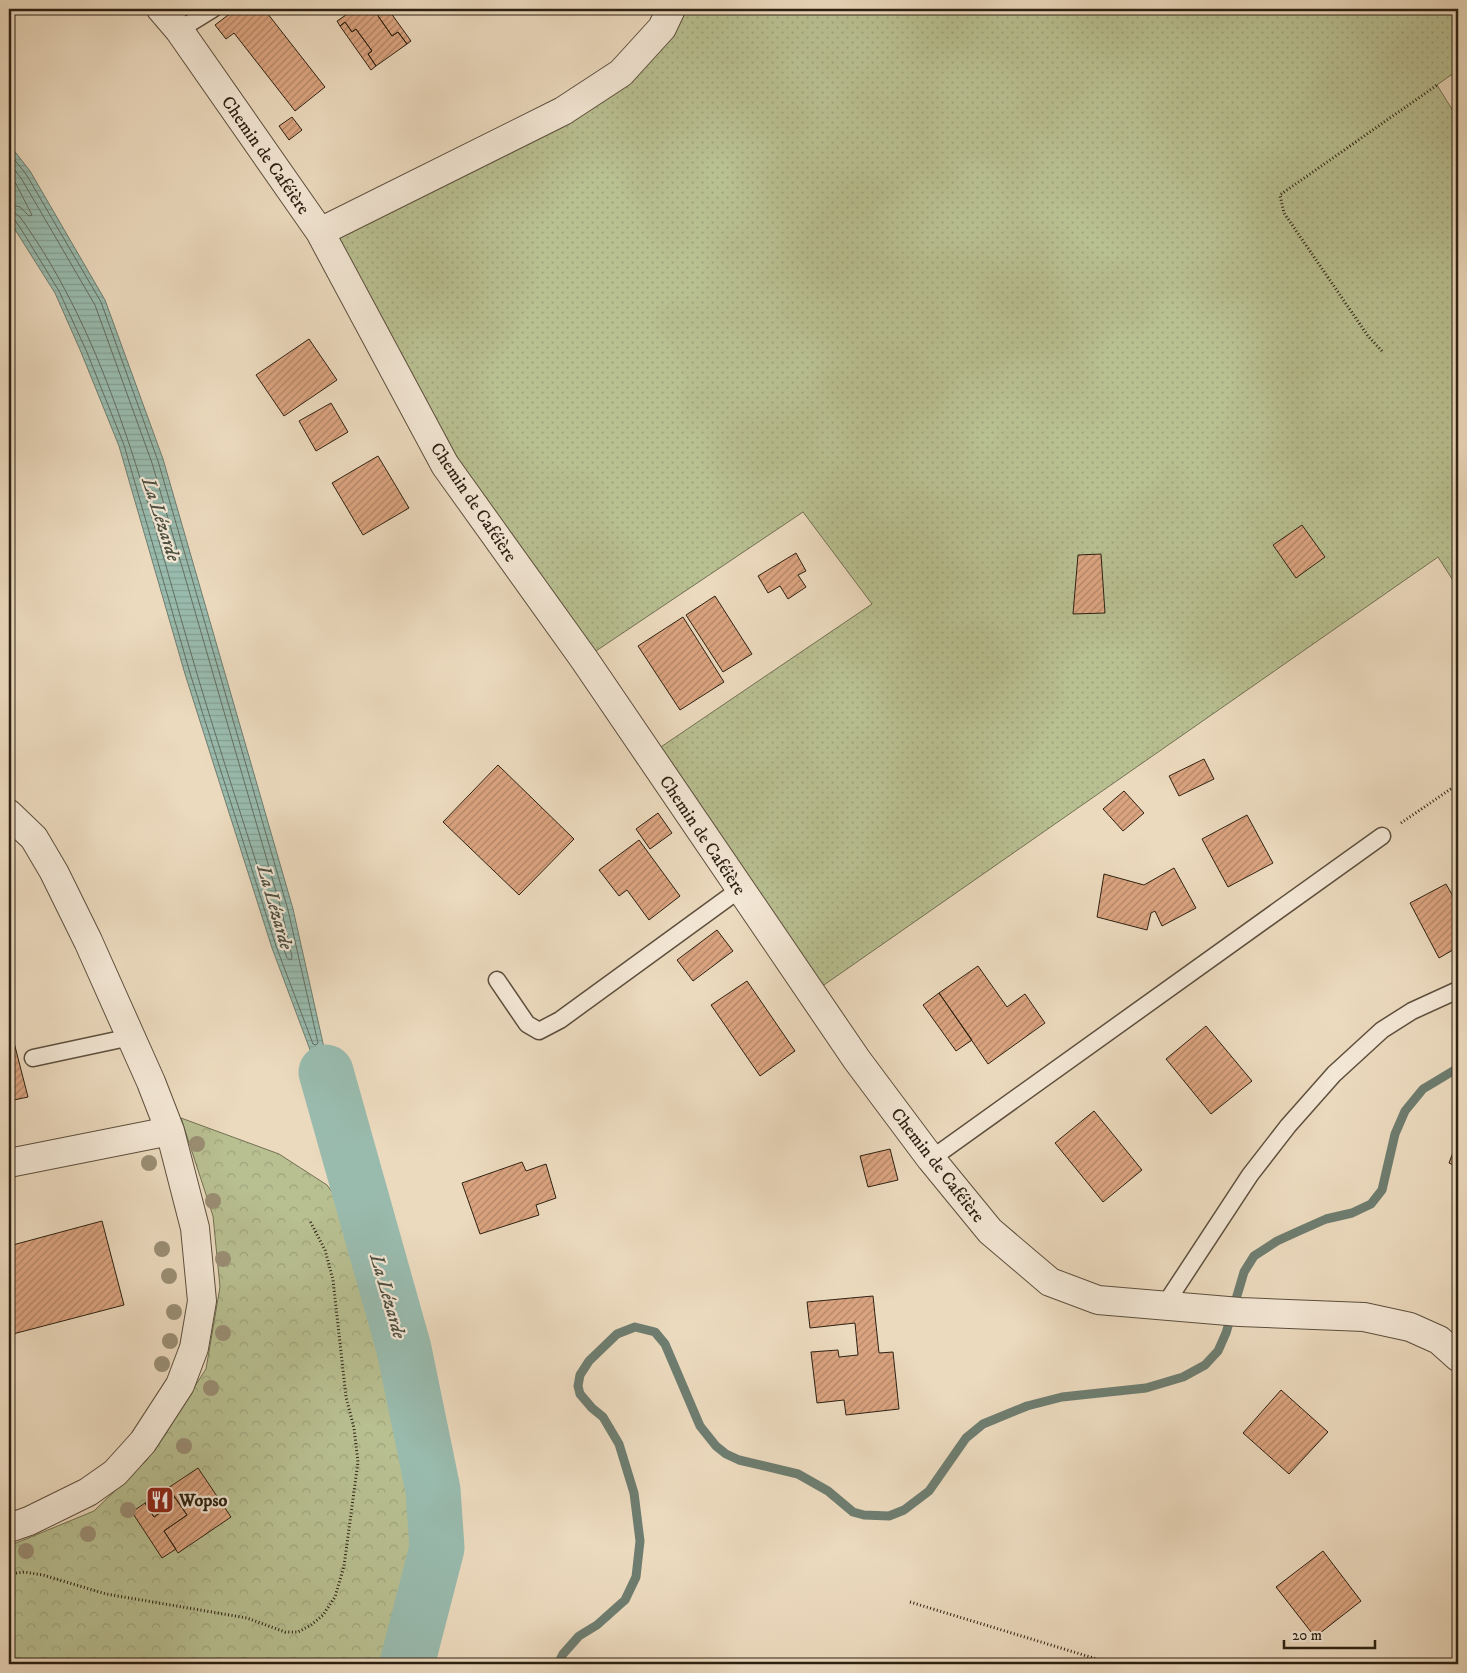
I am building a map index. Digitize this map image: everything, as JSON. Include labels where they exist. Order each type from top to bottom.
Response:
[{"type":"street","name":"Chemin de Caféière","points":[[160,9],[179,30],[320,232],[445,464],[584,659],[857,1060],[931,1159],[990,1231],[1050,1282],[1098,1300],[1240,1312],[1364,1317],[1410,1327],[1439,1340],[1458,1357]]},
{"type":"street","points":[[320,232],[563,111],[621,73],[662,28],[672,9]]},
{"type":"street","points":[[9,814],[34,838],[54,872],[88,941],[152,1082],[170,1131],[195,1228],[202,1301],[194,1348],[180,1385],[143,1442],[115,1473],[88,1492],[29,1521],[9,1528]]},
{"type":"street","points":[[9,1164],[170,1131]]},
{"type":"lane","points":[[179,30],[213,9]]},
{"type":"lane","points":[[931,1159],[1382,836]]},
{"type":"lane","points":[[497,980],[527,1024],[539,1031],[560,1020],[740,889]]},
{"type":"lane","points":[[1164,1306],[1250,1175],[1288,1126],[1334,1074],[1382,1030],[1412,1012],[1458,990]]},
{"type":"lane","points":[[33,1058],[131,1036]]},
{"type":"path","points":[[1382,351],[1368,336],[1284,213],[1280,196],[1437,85]]},
{"type":"path","points":[[1382,836],[1458,784]]},
{"type":"path","points":[[9,1574],[24,1572],[43,1575],[106,1594],[247,1618],[285,1632],[298,1632],[311,1625],[323,1615],[335,1597],[344,1566],[358,1462],[354,1428],[346,1397],[333,1280],[325,1250],[310,1221]]},
{"type":"path","points":[[910,1602],[1113,1664]]},
{"type":"green space","points":[[671,9],[1458,9],[1458,70],[1437,85],[1458,119],[1458,588],[1438,557],[811,994],[649,755],[872,604],[803,512],[584,659],[445,465],[320,232],[563,111]]},
{"type":"green space","points":[[181,1118],[279,1154],[327,1185],[347,1213],[362,1254],[388,1346],[413,1448],[421,1551],[417,1591],[395,1658],[390,1664],[91,1664],[70,1661],[40,1661],[37,1664],[9,1664],[9,1546],[94,1511],[147,1460],[206,1369],[220,1287],[213,1216]]},
{"type":"water","points":[[9,144],[30,171],[105,300],[163,459],[293,909],[346,1146],[272,948],[185,674],[119,446],[55,293],[9,220]]},
{"type":"building","points":[[236,9],[264,9],[325,87],[295,111],[234,33],[226,39],[215,25]]},
{"type":"building","points":[[355,9],[382,9],[376,13],[392,36],[398,32],[407,44],[376,66],[368,54],[372,51],[356,29],[352,32],[345,22],[340,26],[337,21]]},
{"type":"building","points":[[382,9],[388,9],[411,41],[407,44],[398,32],[392,36],[376,13]]},
{"type":"building","points":[[345,22],[352,32],[356,29],[372,51],[368,54],[376,66],[371,70],[340,26]]},
{"type":"building","points":[[292,117],[302,130],[289,140],[279,126]]},
{"type":"building","points":[[309,339],[337,380],[284,416],[256,375]]},
{"type":"building","points":[[331,403],[348,432],[316,451],[299,421]]},
{"type":"building","points":[[378,456],[409,508],[363,535],[332,483]]},
{"type":"building","points":[[1302,525],[1325,557],[1296,578],[1273,545]]},
{"type":"building","points":[[796,553],[806,571],[798,575],[806,587],[788,599],[780,586],[768,593],[758,576]]},
{"type":"building","points":[[1101,554],[1105,613],[1073,614],[1078,555]]},
{"type":"building","points":[[715,596],[752,654],[723,672],[686,615]]},
{"type":"building","points":[[683,617],[724,682],[680,710],[638,646]]},
{"type":"building","points":[[1204,759],[1214,779],[1179,796],[1169,776]]},
{"type":"building","points":[[498,765],[574,839],[519,895],[443,822]]},
{"type":"building","points":[[1124,791],[1144,813],[1123,831],[1103,809]]},
{"type":"building","points":[[658,813],[672,833],[650,849],[636,829]]},
{"type":"building","points":[[1247,815],[1273,863],[1228,887],[1202,839]]},
{"type":"building","points":[[639,840],[680,896],[649,920],[627,890],[619,896],[599,870]]},
{"type":"building","points":[[1174,868],[1196,908],[1162,926],[1155,911],[1151,913],[1147,930],[1097,917],[1104,874],[1144,885]]},
{"type":"building","points":[[1446,884],[1458,905],[1458,947],[1439,958],[1410,903]]},
{"type":"building","points":[[717,930],[733,951],[693,981],[677,960]]},
{"type":"building","points":[[978,966],[1007,1007],[1025,994],[1045,1023],[988,1064],[939,993]]},
{"type":"building","points":[[747,981],[795,1051],[760,1076],[711,1005]]},
{"type":"building","points":[[939,993],[972,1040],[956,1051],[923,1005]]},
{"type":"building","points":[[9,1023],[28,1097],[9,1101]]},
{"type":"building","points":[[1206,1026],[1252,1081],[1211,1114],[1166,1059]]},
{"type":"building","points":[[1094,1111],[1142,1170],[1103,1202],[1055,1143]]},
{"type":"building","points":[[1458,1139],[1458,1167],[1449,1163]]},
{"type":"building","points":[[890,1149],[898,1180],[868,1187],[860,1156]]},
{"type":"building","points":[[522,1162],[526,1171],[546,1164],[556,1198],[536,1205],[539,1215],[480,1234],[462,1183]]},
{"type":"building","points":[[102,1221],[124,1305],[9,1335],[9,1246]]},
{"type":"building","points":[[873,1296],[879,1353],[893,1352],[899,1409],[846,1415],[844,1400],[817,1403],[811,1352],[838,1350],[839,1357],[858,1355],[855,1323],[810,1328],[807,1302]]},
{"type":"building","points":[[1281,1390],[1328,1432],[1289,1474],[1243,1433]]},
{"type":"building","points":[[198,1468],[231,1517],[178,1553],[164,1531],[187,1515],[168,1488]]},
{"type":"building","name":"Wopso","points":[[168,1488],[175,1497],[167,1503],[170,1506],[154,1517],[145,1503]]},
{"type":"building","points":[[175,1497],[187,1515],[164,1531],[176,1549],[162,1558],[132,1512],[145,1503],[154,1517],[170,1506],[167,1503]]},
{"type":"building","points":[[1323,1551],[1361,1601],[1315,1637],[1276,1587]]},
{"type":"waterway","points":[[558,1664],[563,1654],[579,1636],[597,1625],[625,1600],[636,1577],[640,1541],[634,1493],[619,1444],[603,1417],[580,1394],[578,1386],[580,1375],[589,1361],[617,1334],[635,1327],[655,1332],[665,1344],[700,1426],[716,1446],[726,1454],[739,1460],[798,1474],[828,1491],[853,1512],[864,1515],[889,1516],[904,1510],[929,1491],[966,1438],[983,1424],[1027,1406],[1062,1397],[1146,1388],[1183,1377],[1205,1365],[1218,1351],[1226,1333],[1244,1272],[1254,1256],[1277,1241],[1299,1231],[1326,1219],[1352,1213],[1371,1204],[1382,1190],[1395,1134],[1405,1111],[1423,1089],[1458,1068]]},
{"type":"waterway","name":"La Lézarde","points":[[326,1072],[404,1349],[433,1490],[437,1548],[407,1664]]},
{"type":"place","name":"Wopso","points":[[160,1500]]}]
